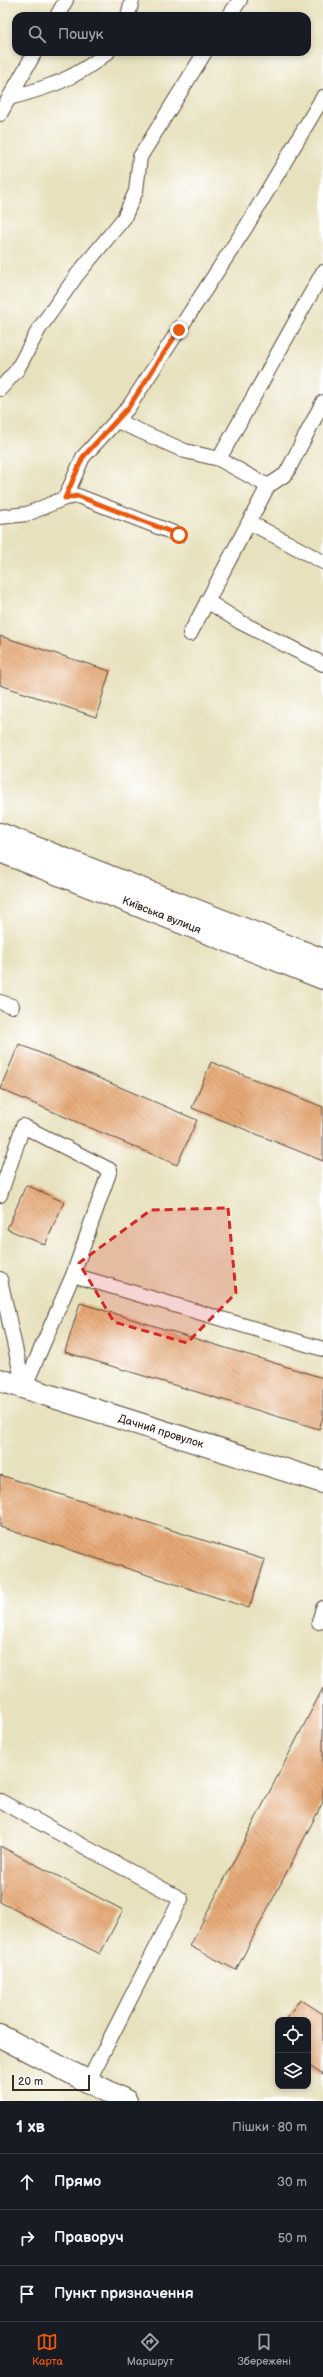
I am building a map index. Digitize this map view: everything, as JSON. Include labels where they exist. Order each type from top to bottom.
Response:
[{"type":"main road","name":"Київська вулиця","points":[[0,834],[323,960]]},
{"type":"main road","name":"Київська вулиця","points":[[0,851],[323,978]]},
{"type":"main road","name":"Дачний провулок","points":[[0,1380],[323,1482]]},
{"type":"main road","points":[[0,2036],[126,2101]]},
{"type":"lane","points":[[59,12],[66,0]]},
{"type":"lane","points":[[129,12],[132,0]]},
{"type":"lane","points":[[232,12],[240,0]]},
{"type":"lane","points":[[0,114],[33,56]]},
{"type":"lane","points":[[9,98],[52,87],[90,66],[103,56]]},
{"type":"lane","points":[[0,389],[17,370],[39,329],[77,275],[124,218],[136,191],[140,157],[203,56]]},
{"type":"lane","points":[[65,498],[83,457],[128,408],[246,227],[323,97]]},
{"type":"lane","points":[[219,459],[323,272]]},
{"type":"lane","points":[[190,634],[268,486],[286,474],[323,402]]},
{"type":"lane","points":[[117,421],[185,451],[219,459],[268,486]]},
{"type":"lane","points":[[0,517],[27,514],[65,498],[78,496],[179,535]]},
{"type":"lane","points":[[249,522],[323,562]]},
{"type":"lane","points":[[207,601],[240,622],[323,664]]},
{"type":"lane","points":[[0,1195],[23,1126],[110,1170],[73,1275],[24,1388]]},
{"type":"lane","points":[[73,1275],[323,1349]]},
{"type":"lane","points":[[0,1279],[24,1388]]},
{"type":"lane","points":[[319,1622],[323,1608]]},
{"type":"lane","points":[[0,1801],[181,1899],[88,2082]]},
{"type":"highlighted area","points":[[228,1208],[236,1293],[187,1343],[114,1322],[79,1263],[151,1210]]},
{"type":"building","points":[[0,636],[110,671],[96,717],[0,685]]},
{"type":"building","points":[[19,1044],[197,1120],[177,1165],[0,1089]]},
{"type":"building","points":[[211,1062],[323,1107],[323,1161],[192,1108]]},
{"type":"building","points":[[26,1185],[64,1202],[45,1245],[7,1229]]},
{"type":"building","points":[[80,1303],[323,1378],[323,1417],[319,1429],[65,1352]]},
{"type":"building","points":[[0,1475],[265,1560],[249,1608],[0,1527]]},
{"type":"building","points":[[323,1688],[323,1802],[236,1970],[190,1946]]},
{"type":"building","points":[[0,1846],[123,1910],[100,1954],[0,1902]]},
{"type":"building","points":[[300,1999],[323,2014],[323,2075],[311,2067],[311,2017],[288,2017]]},
{"type":"route","points":[[179,330],[128,408],[83,457],[65,498],[78,496],[179,535]]}]
